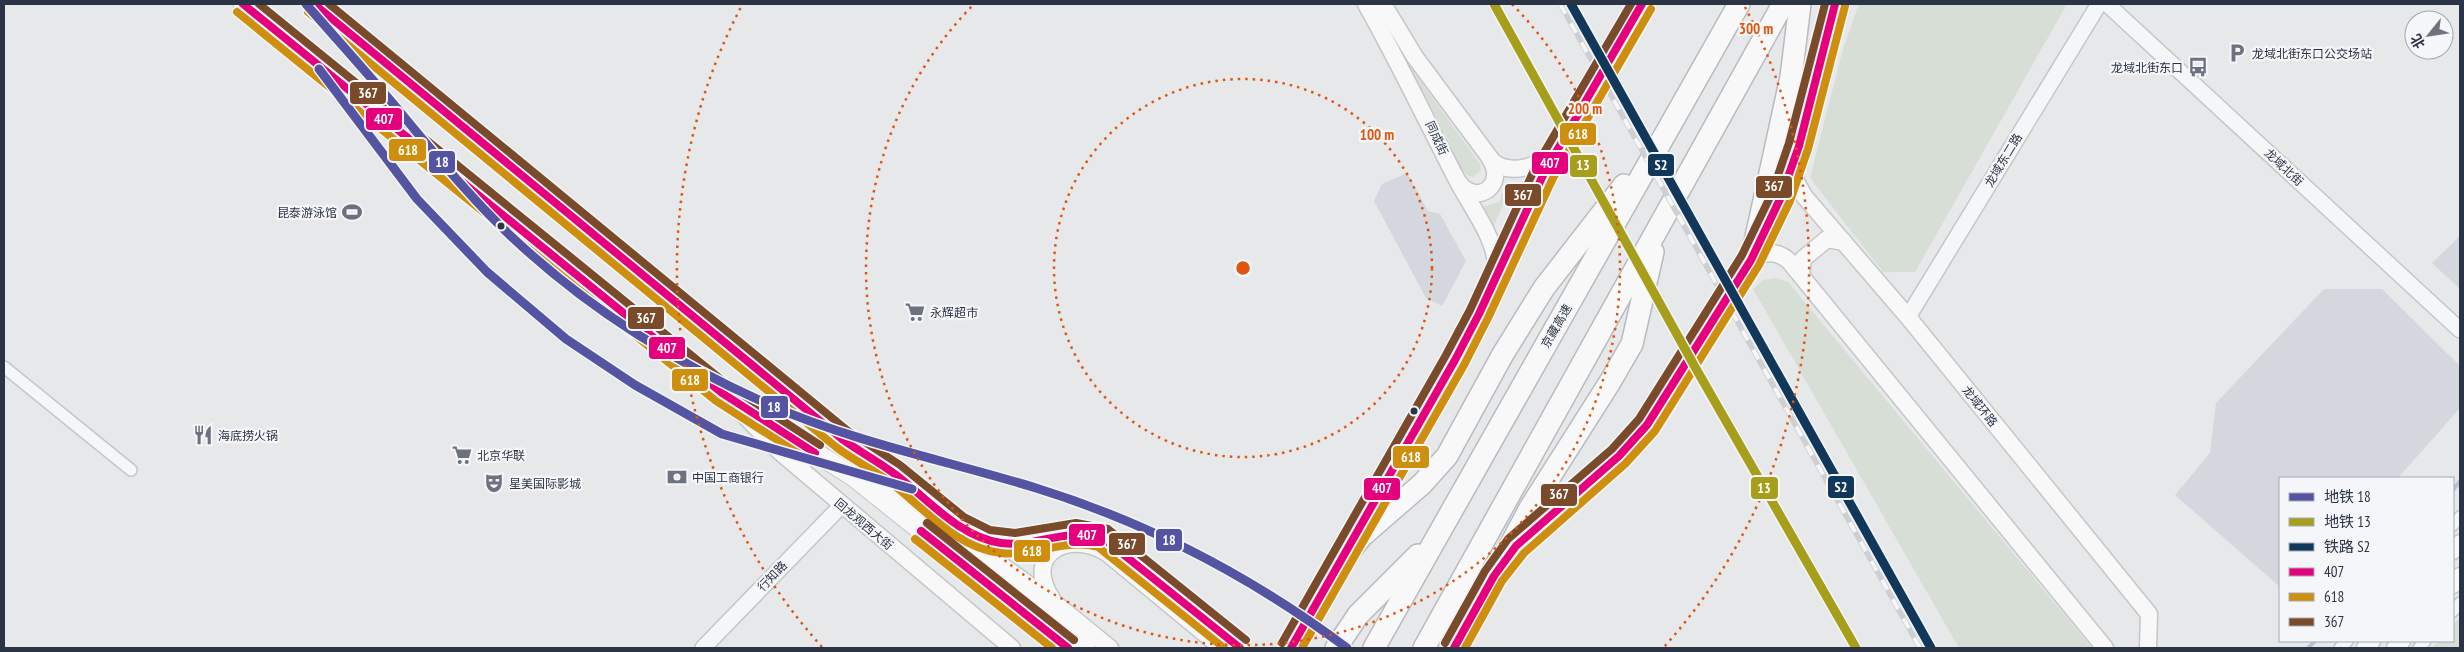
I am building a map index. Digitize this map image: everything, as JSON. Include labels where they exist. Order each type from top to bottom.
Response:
[{"type":"highway","name":"京藏高速","points":[[1374,648],[1739,4]]},
{"type":"highway","points":[[1424,648],[1783,4]]},
{"type":"highway","points":[[1751,260],[1791,76],[1800,4]]},
{"type":"highway","points":[[1341,562],[1362,536],[1422,484],[1447,456],[1503,354],[1544,288],[1668,130]]},
{"type":"highway","points":[[1494,576],[1530,508],[1632,344],[1657,237],[1662,224]]},
{"type":"highway","points":[[1336,648],[1358,616],[1438,535]]},
{"type":"main road","name":"回龙观西大街","points":[[243,4],[722,393],[780,452],[1012,648]]},
{"type":"main road","points":[[314,4],[934,516],[1056,604],[1110,648]]},
{"type":"main road","name":"同成街","points":[[1366,4],[1406,76],[1455,177],[1490,239],[1496,257],[1497,275]]},
{"type":"main road","points":[[1383,4],[1416,57],[1497,165],[1507,169],[1523,168],[1550,156],[1560,144]]},
{"type":"main road","points":[[1294,644],[1455,360],[1497,275],[1533,195],[1560,144],[1642,4]]},
{"type":"main road","points":[[1454,648],[1494,576],[1510,553],[1539,524],[1602,471],[1634,440],[1647,424],[1751,260],[1769,224],[1790,171],[1805,124],[1835,4]]},
{"type":"main road","points":[[1455,177],[1468,191],[1482,193],[1492,185],[1496,178],[1496,171],[1490,158]]},
{"type":"main road","name":"龙域环路","points":[[1790,171],[1801,192],[1908,317],[2149,614],[2148,648]]},
{"type":"main road","points":[[1801,276],[1802,259],[1810,252],[1827,239],[1844,242]]},
{"type":"main road","points":[[1751,260],[1762,254],[1777,253],[1789,262],[2105,648]]},
{"type":"main road","name":"回龙观西大街","points":[[722,393],[854,477],[1068,648]]},
{"type":"main road","points":[[842,439],[894,473],[960,525],[996,543],[1017,544],[1080,531],[1103,538],[1240,648]]},
{"type":"main road","points":[[862,457],[913,508],[1087,648]]},
{"type":"main road","points":[[1056,604],[1042,578],[1041,568],[1045,559],[1054,550],[1068,544],[1093,545],[1112,557],[1222,648]]},
{"type":"street","name":"龙域东二路","points":[[1908,317],[2098,4]]},
{"type":"street","name":"龙域北街","points":[[2107,4],[2460,330]]},
{"type":"street","points":[[4,367],[131,470]]},
{"type":"street","name":"行知路","points":[[703,648],[842,505]]},
{"type":"shaded area","points":[[1859,4],[2067,4],[1915,272],[1883,272],[1810,178],[1843,49]]},
{"type":"shaded area","points":[[1408,64],[1480,164],[1481,170],[1473,177],[1467,175],[1458,166],[1451,145]]},
{"type":"shaded area","points":[[1407,173],[1428,211],[1440,214],[1466,261],[1442,306],[1426,298],[1374,201],[1382,184]]},
{"type":"shaded area","points":[[1507,182],[1512,183],[1493,228],[1482,207],[1499,202]]},
{"type":"shaded area","points":[[2460,236],[2460,289],[2432,263]]},
{"type":"shaded area","points":[[1776,278],[1788,282],[2092,648],[1959,648],[1753,289],[1763,280]]},
{"type":"shaded area","points":[[2324,289],[2382,289],[2460,366],[2460,408],[2399,477],[2279,477],[2279,586],[2175,495],[2210,453],[2216,403]]},
{"type":"shaded area","points":[[2460,617],[2460,648],[2432,648],[2438,642],[2454,642],[2454,624]]},
{"type":"waterway","points":[[2454,489],[2460,481]]},
{"type":"waterway","points":[[2308,648],[2314,642]]},
{"type":"railway","points":[[1560,4],[1920,648]]},
{"type":"metro line","name":"18","points":[[306,4],[499,225],[573,289],[604,312],[669,354],[737,390],[804,419],[903,451],[1036,488],[1078,502],[1159,535],[1237,575],[1311,622],[1347,648]]},
{"type":"metro line","name":"13","points":[[1494,4],[1695,367],[1856,648]]},
{"type":"metro line","name":"18","points":[[319,69],[417,199],[487,272],[566,339],[635,385],[722,434],[912,489]]},
{"type":"rail line","name":"S2","points":[[1571,4],[1931,648]]},
{"type":"transit line","name":"407","points":[[243,4],[722,393],[815,453]]},
{"type":"transit line","name":"367","points":[[259,4],[728,385],[820,445]]},
{"type":"transit line","name":"407","points":[[314,4],[842,439],[896,475],[945,516],[971,533],[1001,543],[1027,543],[1075,535],[1103,538],[1240,648]]},
{"type":"transit line","name":"367","points":[[329,4],[848,431],[900,465],[964,517],[990,530],[1015,533],[1076,523],[1108,529],[1246,640]]},
{"type":"transit line","name":"367","points":[[1282,643],[1446,355],[1470,310],[1535,168],[1631,4]]},
{"type":"transit line","name":"407","points":[[1291,648],[1455,360],[1479,314],[1544,173],[1642,4]]},
{"type":"transit line","name":"367","points":[[1445,643],[1485,571],[1508,539],[1612,449],[1639,419],[1742,255],[1772,193],[1789,143],[1825,4]]},
{"type":"transit line","name":"407","points":[[1454,648],[1494,576],[1516,546],[1619,456],[1647,425],[1751,260],[1781,197],[1799,146],[1835,4]]},
{"type":"transit line","name":"618","points":[[1465,648],[1502,581],[1524,553],[1625,464],[1655,431],[1759,265],[1790,201],[1808,149],[1845,6]]},
{"type":"transit line","name":"618","points":[[1302,648],[1464,365],[1553,178],[1651,9]]},
{"type":"transit line","name":"618","points":[[237,12],[716,401],[810,461]]},
{"type":"transit line","name":"618","points":[[308,12],[836,447],[890,482],[955,535],[985,550],[1001,553],[1014,554],[1074,545],[1098,547],[1224,648]]},
{"type":"transit line","name":"367","points":[[927,523],[1074,640]]},
{"type":"transit line","name":"407","points":[[921,531],[1068,648]]},
{"type":"transit line","name":"618","points":[[915,539],[1052,648]]},
{"type":"place","name":"龙域北街东口公交场站","points":[[2237,53]]},
{"type":"place","name":"龙域北街东口","points":[[2198,67]]},
{"type":"place","name":"昆泰游泳馆","points":[[352,212]]},
{"type":"place","name":"永辉超市","points":[[915,312]]},
{"type":"place","name":"海底捞火锅","points":[[203,435]]},
{"type":"place","name":"北京华联","points":[[462,455]]},
{"type":"place","name":"中国工商银行","points":[[677,477]]},
{"type":"place","name":"星美国际影城","points":[[494,483]]}]
